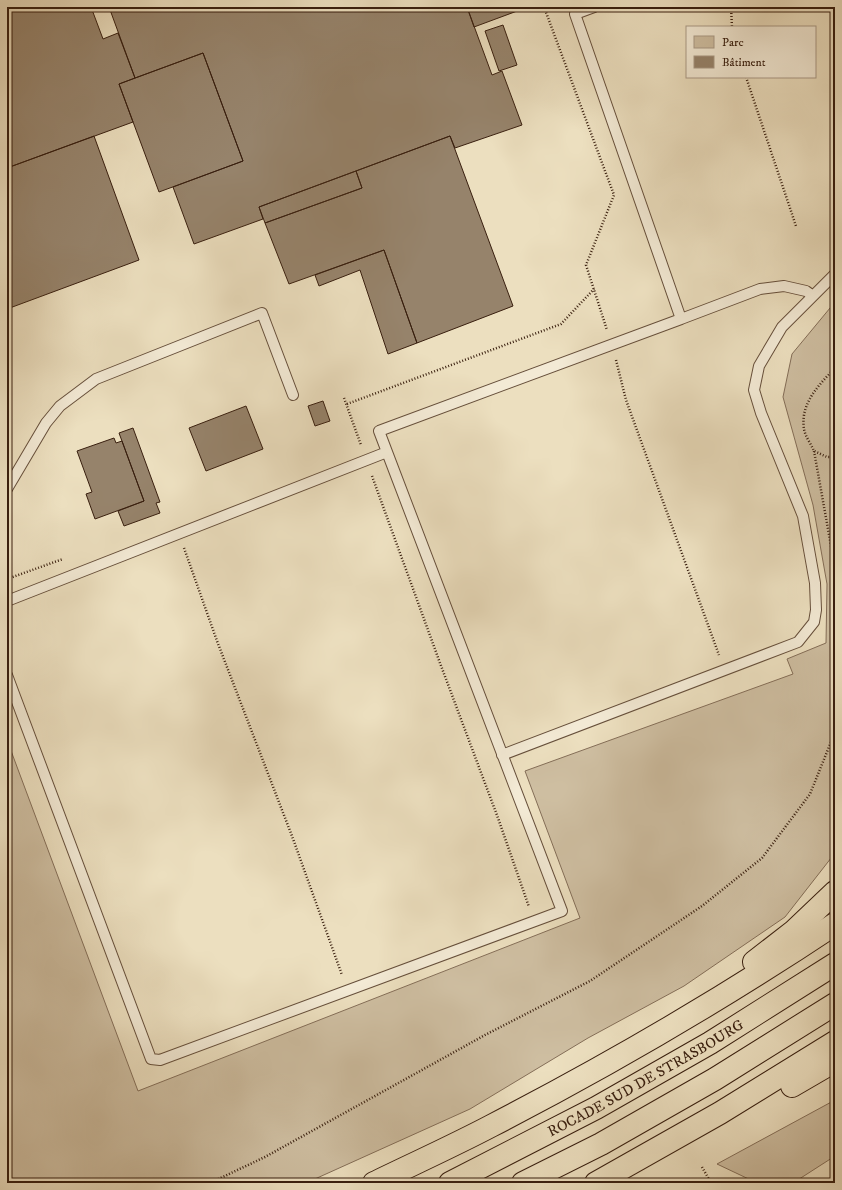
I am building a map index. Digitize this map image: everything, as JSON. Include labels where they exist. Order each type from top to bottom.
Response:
[{"type":"highway","points":[[678,1022],[794,931],[835,892]]},
{"type":"highway","points":[[374,1183],[491,1126],[598,1068],[766,970],[835,924]]},
{"type":"highway","name":"ROCADE SUD DE STRASBOURG","points":[[450,1183],[603,1104],[710,1043],[835,964]]},
{"type":"highway","points":[[523,1183],[601,1144],[715,1079],[835,1004]]},
{"type":"highway","points":[[596,1183],[720,1113],[835,1042]]},
{"type":"highway","points":[[602,1183],[750,1111],[835,1061]]},
{"type":"lane","points":[[594,7],[575,14],[681,319]]},
{"type":"lane","points":[[502,755],[798,642],[814,622],[816,610],[815,583],[803,516],[761,413],[754,390],[759,366],[782,327],[835,274]]},
{"type":"lane","points":[[7,675],[151,1059],[160,1060],[562,911],[379,431],[760,289],[784,286],[806,291],[813,296]]},
{"type":"lane","points":[[7,489],[10,480],[46,423],[60,406],[96,379],[262,313],[293,396]]},
{"type":"lane","points":[[7,600],[387,452]]},
{"type":"path","points":[[731,7],[732,26]]},
{"type":"path","points":[[746,78],[796,226]]},
{"type":"path","points":[[347,404],[562,324],[594,289]]},
{"type":"path","points":[[835,368],[812,393],[804,409],[804,429],[814,451],[835,568]]},
{"type":"path","points":[[344,398],[498,818],[534,921]]},
{"type":"path","points":[[814,451],[827,457],[835,457]]},
{"type":"path","points":[[179,533],[217,641],[289,829],[328,940],[348,990]]},
{"type":"path","points":[[210,1183],[265,1157],[485,1036],[590,981],[702,906],[762,858],[810,794],[835,732]]},
{"type":"path","points":[[702,1167],[711,1183]]},
{"type":"green space","points":[[835,302],[835,853],[785,917],[684,986],[588,1038],[470,1109],[306,1183],[7,1183],[7,740],[138,1091],[580,918],[525,771],[793,674],[787,659],[826,643],[827,584],[813,505],[783,397],[792,354]]},
{"type":"green space","points":[[835,1100],[835,1156],[793,1183],[755,1182],[717,1164]]},
{"type":"building","points":[[7,7],[91,7],[103,39],[118,33],[135,78],[119,84],[133,122],[7,168]]},
{"type":"building","points":[[109,7],[467,7],[492,75],[502,71],[522,125],[455,148],[450,136],[259,207],[263,219],[194,244],[173,187],[243,161],[203,53],[135,78]]},
{"type":"building","points":[[467,7],[528,7],[474,27]]},
{"type":"building","points":[[503,25],[517,65],[499,71],[485,31]]},
{"type":"building","points":[[203,53],[243,161],[159,192],[119,84]]},
{"type":"building","points":[[94,136],[139,260],[7,309],[7,168]]},
{"type":"building","points":[[450,136],[513,306],[417,343],[384,250],[289,284],[265,223],[362,188],[356,171]]},
{"type":"building","points":[[356,171],[362,188],[265,223],[259,207]]},
{"type":"building","points":[[384,250],[417,343],[388,354],[360,270],[319,286],[315,275]]},
{"type":"building","points":[[323,401],[330,421],[315,426],[308,406]]},
{"type":"building","points":[[246,406],[263,449],[206,471],[189,428]]},
{"type":"building","points":[[133,428],[160,502],[156,503],[160,513],[124,526],[118,511],[144,501],[119,433]]},
{"type":"building","points":[[114,438],[116,443],[122,441],[144,501],[95,519],[86,494],[92,492],[77,451]]}]
